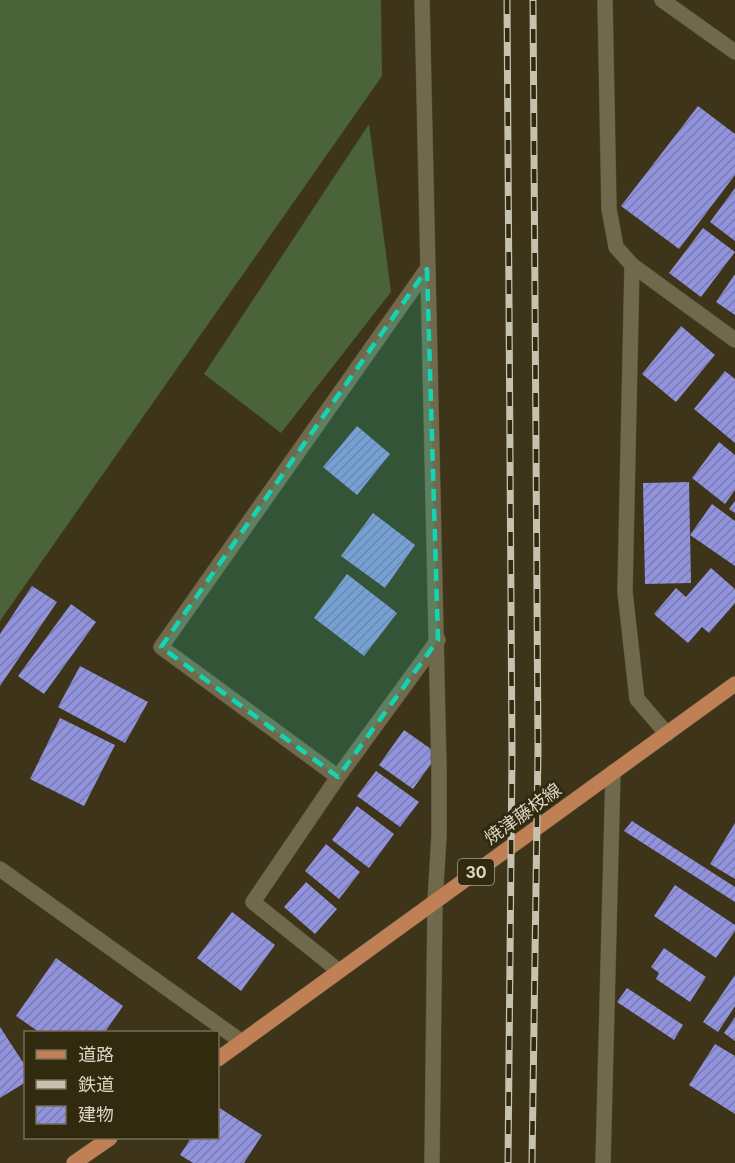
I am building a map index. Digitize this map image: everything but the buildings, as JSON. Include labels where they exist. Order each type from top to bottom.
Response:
[{"type":"main road","name":"焼津藤枝線","points":[[219,1058],[735,684]]},
{"type":"main road","points":[[74,1163],[107,1139]]},
{"type":"street","points":[[422,0],[438,640],[439,835],[435,902],[432,1163]]},
{"type":"street","points":[[604,0],[609,208],[616,247],[632,265],[735,340]]},
{"type":"street","points":[[662,0],[735,52]]},
{"type":"street","points":[[632,265],[625,592],[637,699],[667,734]]},
{"type":"street","points":[[338,777],[161,647],[427,269]]},
{"type":"street","points":[[339,971],[253,902],[338,777],[438,640]]},
{"type":"street","points":[[603,1163],[613,772]]},
{"type":"street","points":[[0,870],[242,1042]]},
{"type":"highlighted area","points":[[427,269],[438,640],[338,777],[161,647]]},
{"type":"green space","points":[[0,0],[381,0],[382,76],[0,621]]},
{"type":"green space","points":[[369,124],[391,292],[281,433],[204,374]]},
{"type":"railway","points":[[507,0],[512,754],[508,1163]]},
{"type":"railway","points":[[532,1163],[538,749],[533,0]]}]
